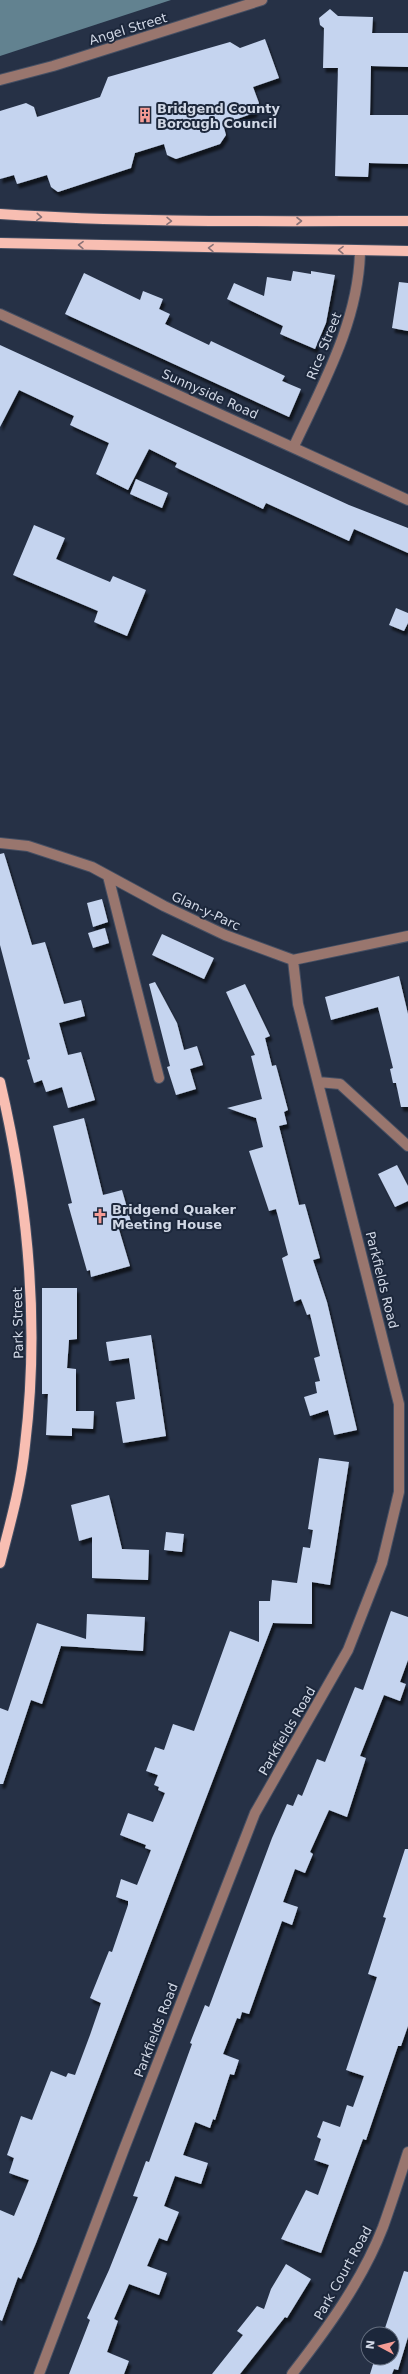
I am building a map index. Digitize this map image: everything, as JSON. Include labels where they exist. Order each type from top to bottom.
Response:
[{"type":"main road","points":[[0,214],[68,218],[208,221],[408,221]]},
{"type":"main road","points":[[0,243],[408,250]]},
{"type":"main road","name":"Park Street","points":[[0,1082],[24,1206],[29,1257],[31,1339],[31,1385],[25,1446],[17,1498],[0,1564]]},
{"type":"street","name":"Angel Street","points":[[0,80],[53,66],[262,0]]},
{"type":"street","name":"Rice Street","points":[[294,446],[351,316],[359,271],[360,250]]},
{"type":"street","name":"Sunnyside Road","points":[[0,314],[294,446],[408,500]]},
{"type":"street","name":"Glan-y-Parc","points":[[0,843],[28,846],[92,866],[164,906],[225,935],[293,960]]},
{"type":"street","points":[[108,876],[159,1078]]},
{"type":"street","points":[[293,960],[408,936]]},
{"type":"street","name":"Parkfields Road","points":[[39,2374],[255,1812],[348,1650],[382,1563],[399,1492],[399,1404],[298,1004],[293,960]]},
{"type":"street","points":[[318,1082],[340,1084],[408,1146]]},
{"type":"street","name":"Park Court Road","points":[[292,2374],[327,2330],[362,2272],[383,2228],[408,2152]]},
{"type":"water","points":[[0,0],[171,0],[0,56]]},
{"type":"building","points":[[330,9],[338,16],[373,17],[372,33],[408,33],[408,67],[371,66],[370,115],[408,115],[408,164],[369,163],[368,177],[335,176],[338,68],[323,68],[324,28],[320,25],[319,18]]},
{"type":"building","name":"Bridgend County Borough Council","points":[[265,39],[279,78],[253,87],[259,103],[254,113],[223,124],[226,135],[220,144],[176,159],[167,155],[164,144],[135,153],[131,168],[58,192],[51,187],[47,175],[17,184],[14,175],[0,179],[0,111],[26,103],[34,107],[37,117],[100,97],[108,77],[230,42],[240,48]]},
{"type":"building","points":[[293,271],[311,274],[311,271],[335,275],[326,323],[315,349],[280,334],[283,326],[227,299],[234,283],[264,296],[267,277],[291,281]]},
{"type":"building","points":[[84,273],[140,300],[143,291],[163,299],[159,309],[170,314],[165,324],[209,345],[211,341],[285,376],[282,381],[301,389],[289,417],[65,314]]},
{"type":"building","points":[[399,282],[408,283],[408,331],[392,328]]},
{"type":"building","points":[[0,345],[349,505],[408,528],[408,553],[354,529],[349,541],[266,503],[263,509],[175,467],[177,463],[149,449],[128,490],[96,474],[109,443],[70,425],[74,416],[19,390],[0,427]]},
{"type":"building","points":[[136,479],[168,493],[162,508],[130,494]]},
{"type":"building","points":[[34,525],[65,538],[56,559],[110,582],[113,576],[146,590],[127,636],[94,622],[98,611],[13,575]]},
{"type":"building","points":[[396,608],[408,613],[408,623],[404,631],[389,625]]},
{"type":"building","points":[[4,853],[32,945],[45,942],[64,1004],[81,1000],[85,1016],[59,1023],[68,1055],[81,1052],[95,1100],[68,1108],[62,1087],[46,1092],[42,1080],[34,1083],[27,1060],[30,1059],[0,945],[0,854]]},
{"type":"building","points":[[102,899],[108,922],[93,927],[87,903]]},
{"type":"building","points":[[105,928],[109,943],[93,948],[88,933]]},
{"type":"building","points":[[162,934],[214,958],[204,979],[152,955]]},
{"type":"building","points":[[399,976],[408,1014],[408,1107],[401,1107],[396,1083],[393,1083],[390,1069],[393,1068],[378,1007],[331,1020],[325,997]]},
{"type":"building","points":[[155,982],[177,1023],[184,1050],[197,1046],[203,1065],[190,1069],[196,1089],[176,1095],[167,1067],[170,1066],[149,984]]},
{"type":"building","points":[[245,984],[270,1036],[265,1038],[272,1066],[276,1065],[288,1110],[284,1112],[287,1124],[279,1126],[299,1205],[305,1204],[320,1258],[313,1260],[327,1302],[357,1430],[334,1435],[328,1410],[310,1416],[304,1397],[317,1393],[315,1382],[320,1381],[314,1358],[320,1356],[310,1314],[307,1315],[301,1299],[294,1302],[282,1258],[288,1255],[276,1209],[269,1211],[249,1151],[263,1147],[256,1118],[227,1108],[262,1099],[251,1056],[255,1055],[226,992]]},
{"type":"building","points":[[84,1118],[103,1195],[122,1190],[131,1222],[118,1226],[130,1266],[91,1277],[90,1270],[87,1271],[68,1204],[72,1203],[53,1126]]},
{"type":"building","points":[[397,1165],[408,1186],[408,1201],[395,1207],[378,1174]]},
{"type":"building","points":[[42,1288],[77,1288],[77,1339],[69,1340],[67,1368],[76,1369],[76,1411],[94,1411],[93,1429],[72,1428],[72,1436],[46,1435],[48,1394],[42,1394]]},
{"type":"building","points":[[151,1335],[166,1436],[123,1443],[116,1402],[135,1399],[129,1358],[109,1361],[106,1342]]},
{"type":"building","points":[[319,1458],[349,1462],[330,1585],[312,1582],[312,1624],[273,1623],[36,2243],[21,2279],[18,2277],[2,2321],[0,2320],[0,2210],[14,2216],[29,2180],[9,2173],[14,2158],[7,2155],[21,2116],[32,2120],[51,2071],[66,2077],[68,2073],[75,2075],[90,2035],[101,2003],[90,1998],[109,1951],[112,1952],[128,1905],[128,1901],[116,1897],[121,1879],[137,1885],[151,1850],[145,1848],[146,1845],[120,1835],[128,1813],[153,1822],[165,1793],[158,1790],[159,1787],[154,1785],[158,1775],[146,1771],[155,1747],[164,1750],[173,1724],[194,1731],[230,1631],[259,1642],[259,1601],[270,1601],[272,1580],[297,1583],[303,1547],[310,1548],[313,1530],[308,1529]]},
{"type":"building","points":[[109,1495],[122,1549],[149,1550],[148,1580],[92,1578],[92,1537],[79,1541],[71,1505]]},
{"type":"building","points":[[166,1532],[184,1534],[182,1552],[164,1550]]},
{"type":"building","points":[[391,1611],[408,1617],[408,1660],[400,1682],[406,1684],[400,1701],[384,1695],[360,1756],[366,1758],[347,1817],[329,1810],[310,1852],[313,1854],[305,1873],[295,1869],[283,1902],[298,1907],[292,1925],[282,1921],[249,2014],[242,2012],[240,2019],[237,2018],[223,2054],[239,2060],[234,2075],[230,2074],[215,2120],[213,2119],[210,2128],[195,2122],[183,2155],[208,2163],[201,2184],[175,2176],[164,2206],[179,2212],[167,2241],[159,2238],[147,2266],[167,2273],[159,2295],[129,2284],[114,2319],[118,2321],[107,2352],[129,2361],[124,2374],[69,2374],[90,2320],[87,2318],[109,2270],[138,2197],[133,2196],[146,2161],[149,2162],[192,2044],[190,2043],[205,2005],[209,2007],[272,1838],[287,1804],[293,1806],[298,1794],[302,1796],[317,1759],[325,1762],[355,1687],[363,1690]]},
{"type":"building","points":[[87,1614],[145,1617],[143,1651],[61,1646],[42,1704],[31,1700],[3,1784],[0,1784],[0,1708],[8,1711],[37,1623],[86,1639]]},
{"type":"building","points":[[405,1849],[408,1849],[408,2026],[401,2046],[398,2046],[366,2140],[363,2139],[321,2253],[281,2239],[306,2190],[318,2195],[329,2165],[314,2160],[321,2139],[317,2137],[323,2121],[340,2127],[347,2105],[353,2107],[364,2076],[346,2070],[377,1977],[368,1974],[386,1918],[383,1917]]},
{"type":"building","points":[[286,2264],[311,2279],[287,2318],[285,2317],[240,2374],[212,2374],[243,2335],[237,2331],[257,2306],[264,2309],[271,2289]]},
{"type":"building","points":[[404,2271],[408,2272],[408,2337],[400,2363],[400,2326],[386,2326]]},
{"type":"building","points":[[372,2366],[399,2366],[398,2370],[394,2369],[392,2374],[370,2374]]},
{"type":"place","name":"Bridgend County Borough Council","points":[[145,115]]},
{"type":"place","name":"Bridgend Quaker Meeting House","points":[[100,1216]]}]
